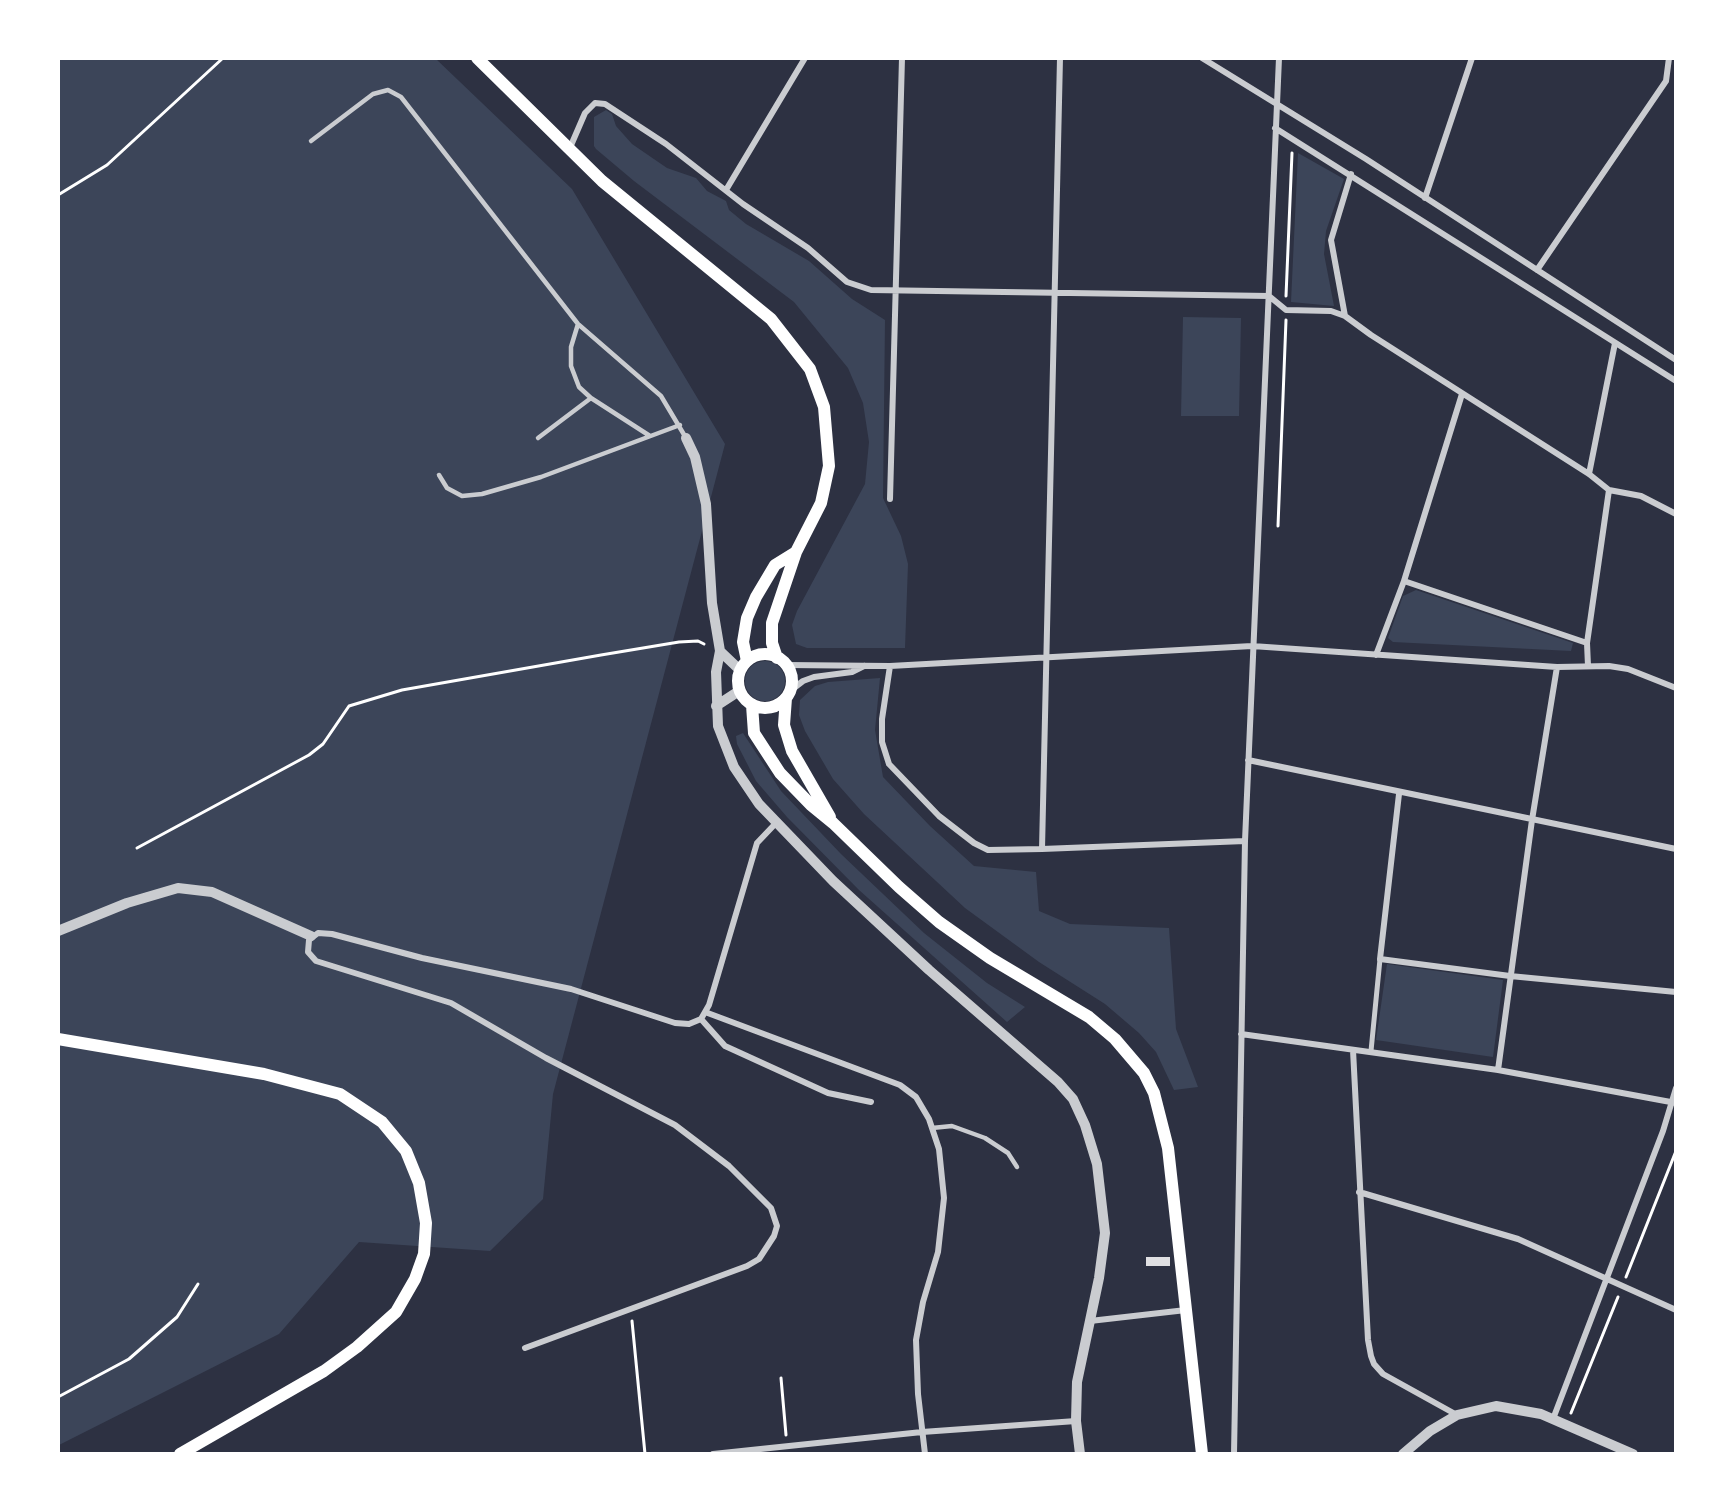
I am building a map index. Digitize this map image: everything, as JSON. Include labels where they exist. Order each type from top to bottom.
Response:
[{"type":"main road","points":[[477,58],[569,151],[635,210],[771,319],[810,369],[824,407],[829,466],[821,503],[796,552],[772,623],[772,643],[792,678],[784,725],[792,751],[834,823]]},
{"type":"main road","points":[[788,694],[771,708],[752,705],[739,691],[738,680],[744,666],[743,642],[747,618],[756,597],[775,565],[796,552]]},
{"type":"main road","points":[[744,666],[761,655],[782,661]]},
{"type":"main road","points":[[752,705],[754,733],[793,789],[834,823],[899,887],[939,922],[990,958],[1080,1011],[1105,1031],[1140,1066],[1151,1084],[1168,1148],[1202,1454]]},
{"type":"main road","points":[[58,1039],[264,1074],[340,1094],[382,1122],[406,1151],[415,1171],[424,1209],[424,1254],[415,1279],[396,1312],[357,1347],[324,1371],[180,1454]]},
{"type":"street","points":[[726,190],[805,58]]},
{"type":"street","points":[[890,499],[902,58]]},
{"type":"street","points":[[1042,849],[1060,58]]},
{"type":"street","points":[[1202,58],[1276,102],[1673,358],[1676,350]]},
{"type":"street","points":[[1234,1454],[1245,841],[1279,58]]},
{"type":"street","points":[[1425,198],[1472,58]]},
{"type":"street","points":[[1537,270],[1668,76],[1669,58]]},
{"type":"street","points":[[1668,76],[1676,80]]},
{"type":"street","points":[[569,151],[585,113],[595,103],[605,104],[666,144],[808,248],[848,282],[871,290],[1269,296],[1286,310],[1331,311],[1345,316],[1609,489],[1641,496],[1676,514]]},
{"type":"street","points":[[1275,128],[1676,381]]},
{"type":"street","points":[[1345,316],[1331,240],[1351,174]]},
{"type":"street","points":[[1589,474],[1615,343]]},
{"type":"street","points":[[1376,655],[1404,580],[1462,394]]},
{"type":"street","points":[[686,438],[694,457],[706,504],[712,603],[720,651],[716,672],[716,706],[723,741],[734,767],[750,793],[776,823],[833,881],[929,970],[1058,1082],[1073,1099],[1085,1125],[1097,1164],[1105,1242],[1077,1382],[1076,1421],[1080,1454]]},
{"type":"street","points":[[1588,666],[1587,643],[1609,489]]},
{"type":"street","points":[[1404,580],[1587,643]]},
{"type":"street","points":[[782,661],[890,666],[1252,646],[1557,667],[1588,666],[1628,669],[1676,688]]},
{"type":"street","points":[[720,651],[744,666]]},
{"type":"street","points":[[788,694],[814,677],[852,672],[864,666]]},
{"type":"street","points":[[890,666],[884,698],[882,742],[889,764],[939,816],[974,843],[988,850],[1245,841]]},
{"type":"street","points":[[1498,1070],[1532,820],[1557,667]]},
{"type":"street","points":[[716,706],[739,691]]},
{"type":"street","points":[[1248,760],[1399,794],[1676,849]]},
{"type":"street","points":[[1371,1051],[1399,794]]},
{"type":"street","points":[[58,931],[127,903],[177,888],[212,892],[311,936],[332,934],[422,958],[549,984],[621,1004],[675,1023],[689,1024],[701,1019],[705,1012],[757,843],[776,823]]},
{"type":"street","points":[[311,936],[307,945],[308,952],[316,961],[451,1003],[546,1058],[675,1125],[729,1166],[771,1208],[777,1226],[767,1250],[747,1266],[525,1348]]},
{"type":"street","points":[[1380,959],[1510,976],[1676,992]]},
{"type":"street","points":[[705,1012],[900,1085],[919,1102],[932,1128],[942,1167],[944,1205],[938,1252],[922,1302],[916,1340],[922,1432],[926,1454]]},
{"type":"street","points":[[701,1019],[725,1046],[828,1093],[872,1102]]},
{"type":"street","points":[[1241,1034],[1498,1070],[1674,1102]]},
{"type":"street","points":[[1353,1050],[1368,1340],[1374,1364],[1383,1374],[1457,1415]]},
{"type":"street","points":[[1553,1419],[1608,1281],[1674,1102],[1676,1088]]},
{"type":"street","points":[[1359,1192],[1518,1239],[1676,1310]]},
{"type":"street","points":[[1090,1321],[1186,1310]]},
{"type":"street","points":[[1402,1454],[1430,1431],[1457,1415],[1496,1406],[1540,1414],[1633,1454]]},
{"type":"street","points":[[713,1454],[922,1432],[1076,1421]]},
{"type":"street","points":[[790,1445],[794,1454]]},
{"type":"lane","points":[[311,141],[373,94],[388,90],[401,97],[578,324],[662,396],[686,438]]},
{"type":"lane","points":[[578,324],[572,347],[572,366],[579,387],[591,398],[650,436]]},
{"type":"lane","points":[[538,438],[591,398]]},
{"type":"lane","points":[[439,475],[447,488],[462,496],[482,494],[541,477],[680,425]]},
{"type":"lane","points":[[932,1128],[952,1126],[985,1138],[1008,1154],[1017,1167]]},
{"type":"path","points":[[58,195],[107,165],[223,58]]},
{"type":"path","points":[[1278,526],[1292,153],[1297,142]]},
{"type":"path","points":[[137,848],[309,755],[323,744],[349,706],[374,697],[679,642],[698,641],[720,651]]},
{"type":"path","points":[[1566,1425],[1676,1151]]},
{"type":"path","points":[[58,1397],[93,1381],[139,1352],[177,1317],[198,1284]]},
{"type":"path","points":[[631,1310],[645,1454]]},
{"type":"path","points":[[781,1378],[790,1445]]},
{"type":"shaded area","points":[[59,59],[436,59],[572,189],[725,444],[553,1094],[543,1199],[490,1251],[359,1242],[279,1334],[59,1445]]},
{"type":"shaded area","points":[[606,110],[612,114],[616,126],[632,144],[667,168],[696,178],[707,191],[726,201],[729,210],[746,224],[809,261],[852,299],[885,320],[883,498],[901,536],[908,564],[905,648],[807,648],[796,644],[792,625],[797,611],[865,484],[869,442],[863,403],[848,368],[794,302],[634,181],[596,149],[594,146],[594,117]]},
{"type":"shaded area","points":[[1298,153],[1344,179],[1326,231],[1324,254],[1334,306],[1291,302]]},
{"type":"shaded area","points":[[1183,317],[1241,318],[1239,416],[1181,416]]},
{"type":"shaded area","points":[[1416,590],[1573,643],[1571,651],[1393,642],[1388,638],[1403,596]]},
{"type":"shaded area","points":[[765,661],[773,662],[779,667],[784,673],[784,689],[779,695],[773,700],[765,701],[757,700],[751,695],[746,689],[745,681],[746,673],[751,667],[757,662]]},
{"type":"shaded area","points":[[880,678],[875,730],[883,777],[930,826],[974,866],[1036,872],[1039,911],[1070,924],[1169,928],[1176,1029],[1198,1087],[1174,1090],[1156,1052],[1139,1033],[1105,1004],[1039,962],[965,908],[864,814],[833,779],[805,731],[799,715],[800,700],[815,686],[828,682]]},
{"type":"shaded area","points":[[743,733],[781,791],[841,854],[924,933],[987,983],[1025,1007],[1007,1022],[859,890],[787,817],[756,781],[737,744],[736,736]]},
{"type":"shaded area","points":[[1387,964],[1503,980],[1493,1057],[1376,1040]]},
{"type":"building","points":[[1146,1257],[1170,1257],[1170,1266],[1146,1266]]}]
